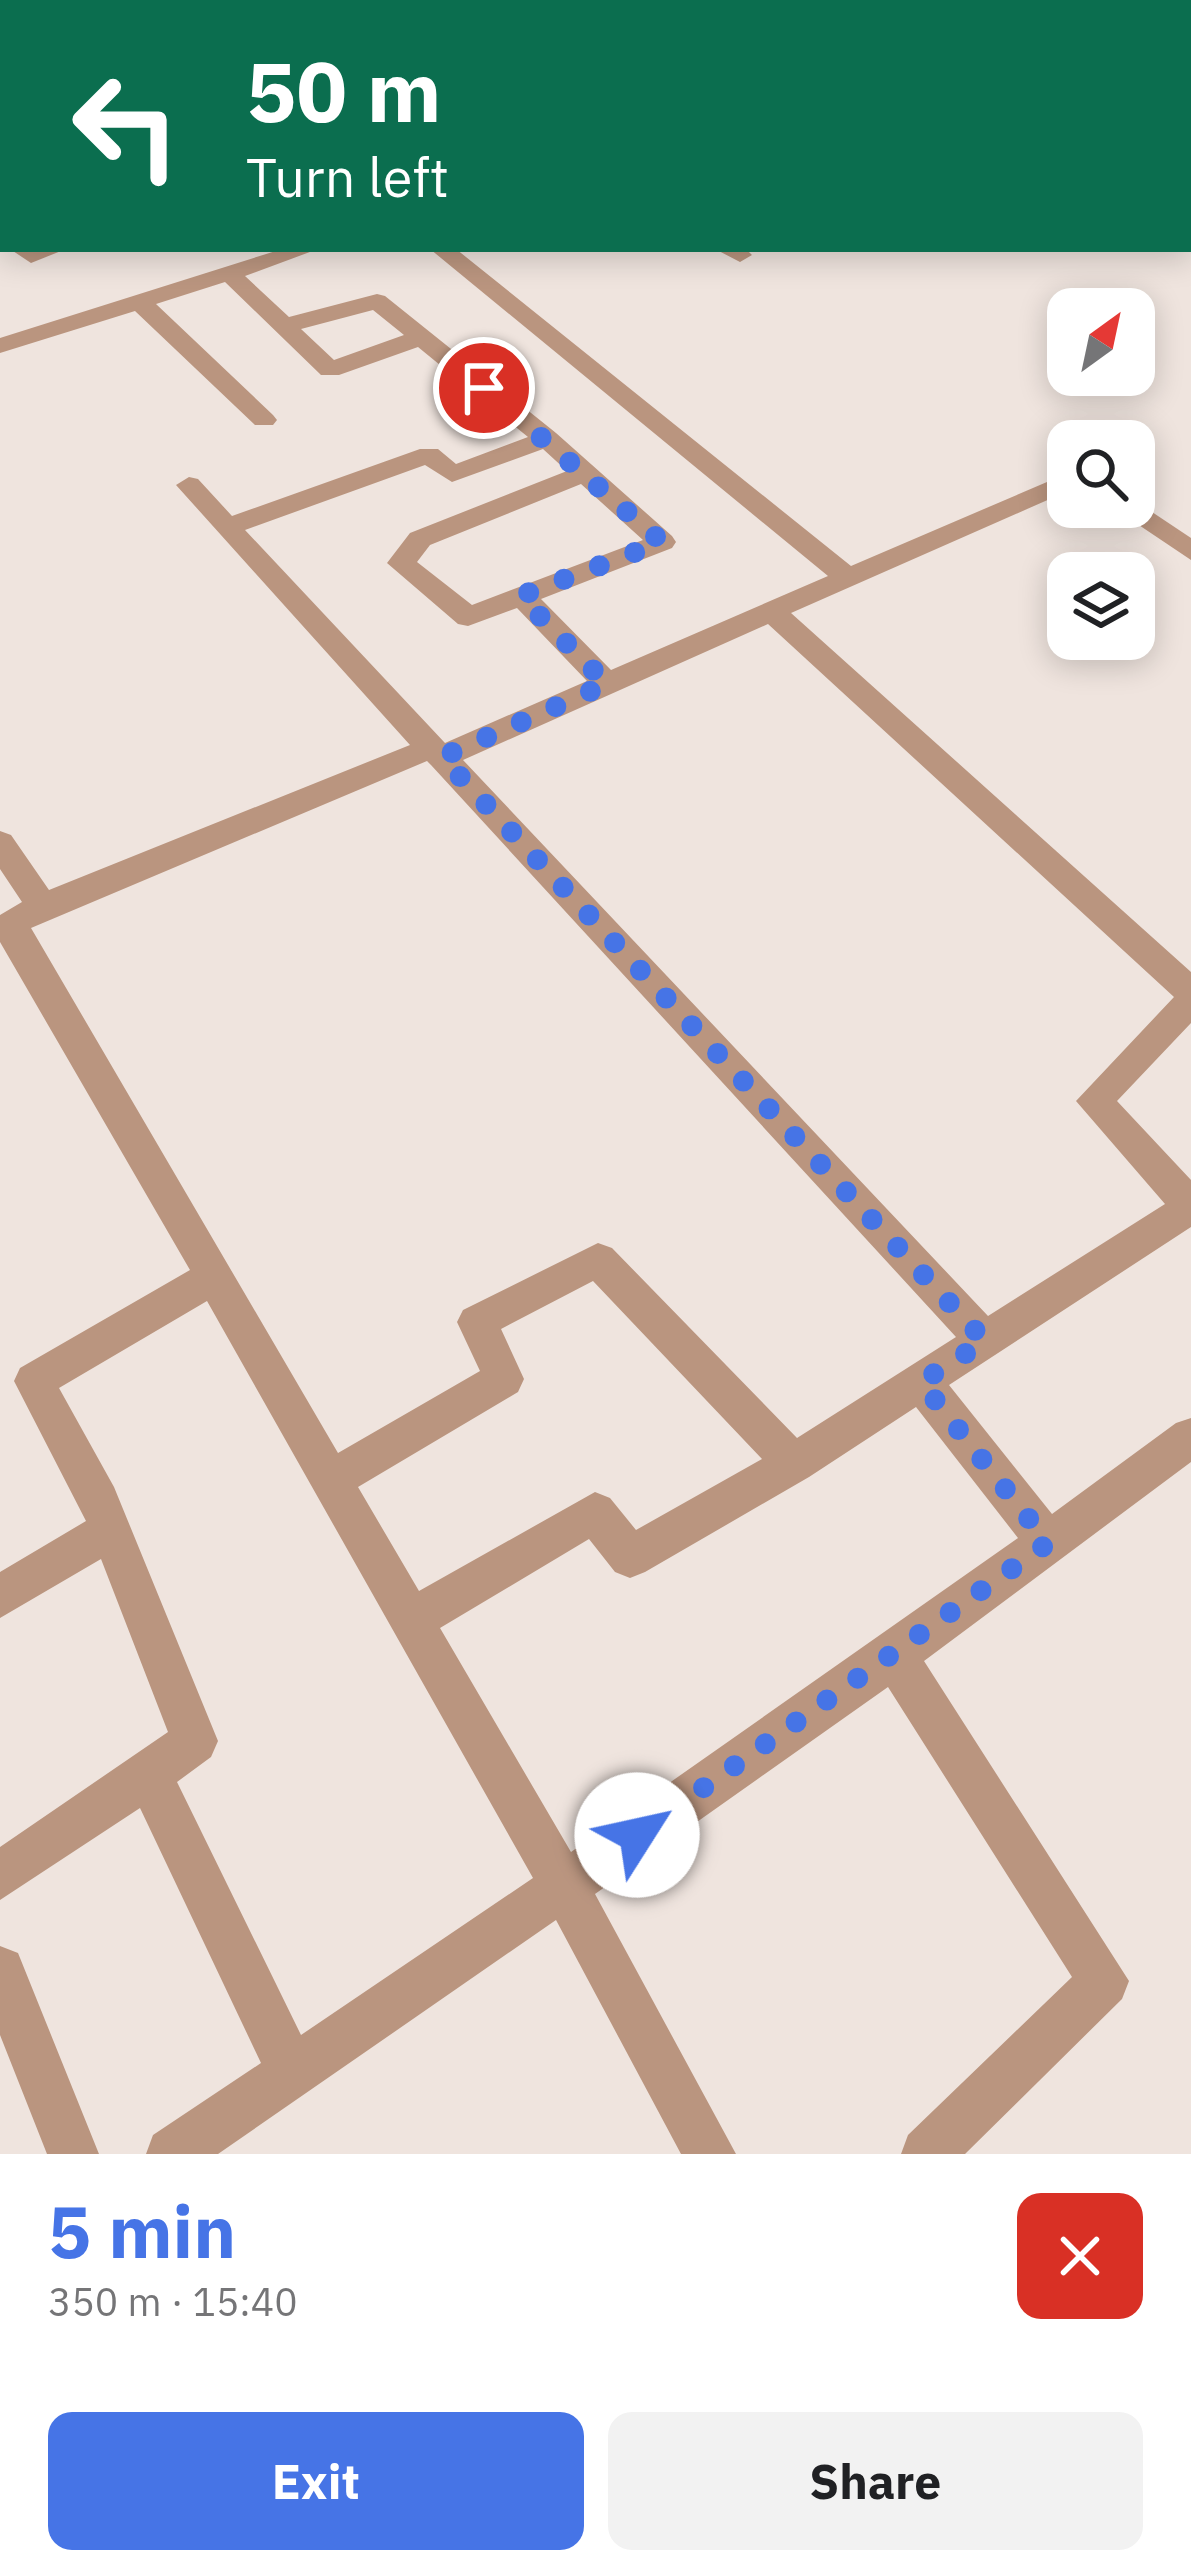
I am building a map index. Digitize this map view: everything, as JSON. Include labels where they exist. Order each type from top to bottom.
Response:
[{"type":"street","points":[[0,346],[297,252]]},
{"type":"street","points":[[446,252],[848,578]]},
{"type":"street","points":[[230,274],[330,370],[422,338]]},
{"type":"street","points":[[284,326],[377,301],[547,439],[585,473],[662,542],[468,616],[400,563],[420,539],[585,473]]},
{"type":"street","points":[[139,302],[264,420]]},
{"type":"street","points":[[227,527],[429,455],[452,475],[547,439]]},
{"type":"street","points":[[189,485],[985,1341]]},
{"type":"street","points":[[18,920],[607,684],[1047,490]]},
{"type":"street","points":[[1155,525],[1191,551]]},
{"type":"street","points":[[520,596],[607,684]]},
{"type":"street","points":[[771,610],[1191,992]]},
{"type":"street","points":[[0,843],[18,920],[213,1277],[564,1886],[710,2154]]},
{"type":"street","points":[[411,1620],[595,1513],[630,1556],[794,1463],[1191,1206],[1094,1101],[1191,1001]]},
{"type":"street","points":[[331,1480],[504,1378],[477,1322],[598,1261],[794,1463]]},
{"type":"street","points":[[0,1876],[195,1741],[110,1530],[34,1381],[213,1277]]},
{"type":"street","points":[[921,1382],[1048,1543]]},
{"type":"street","points":[[172,2154],[894,1656],[1191,1437]]},
{"type":"street","points":[[0,1596],[110,1530]]},
{"type":"street","points":[[894,1656],[1105,1981],[927,2154]]},
{"type":"street","points":[[148,1774],[292,2072]]},
{"type":"street","points":[[0,1971],[73,2154]]},
{"type":"route","points":[[484,388],[662,542],[520,596],[607,684],[442,757],[985,1341],[921,1382],[1048,1543],[637,1835]]}]
